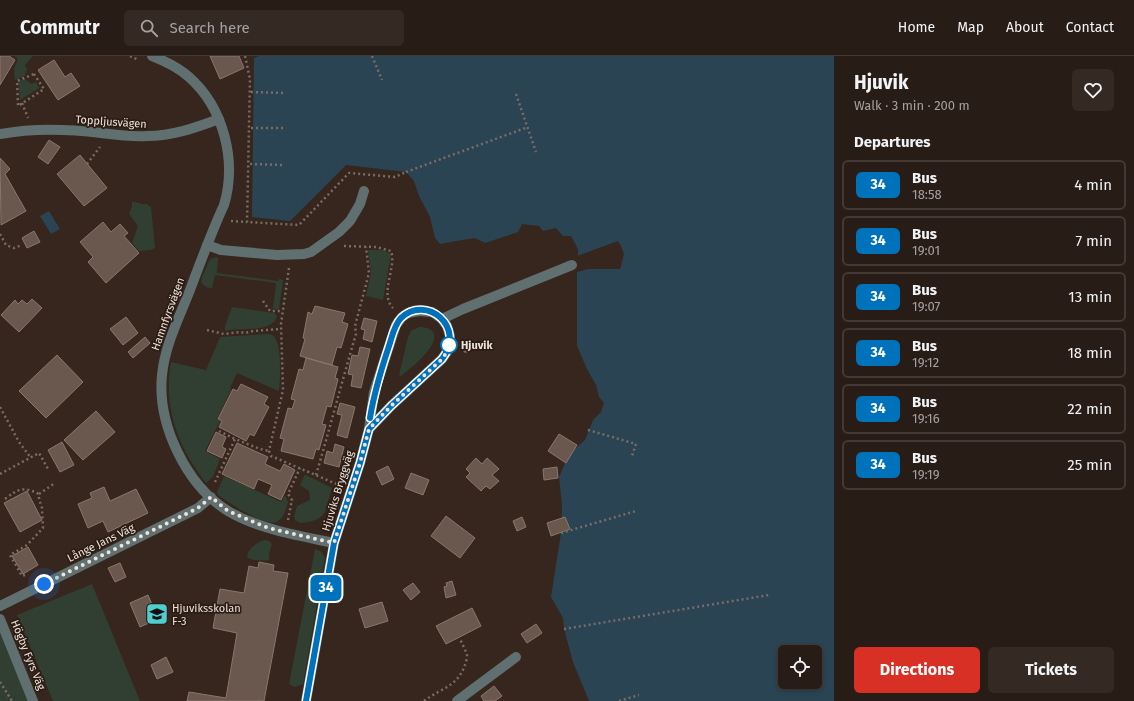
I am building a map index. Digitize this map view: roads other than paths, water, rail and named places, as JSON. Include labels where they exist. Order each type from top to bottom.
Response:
[{"type":"street","name":"Hamnfyrsvägen","points":[[152,56],[168,63],[189,77],[213,107],[219,119],[228,153],[230,180],[224,206],[207,245],[169,344],[162,376],[162,390],[167,422],[176,448],[191,475],[200,487],[228,511],[268,528],[334,543]]},
{"type":"street","name":"Toppljusvägen","points":[[0,134],[32,130],[135,136],[162,136],[186,131],[219,119]]},
{"type":"street","points":[[207,245],[221,250],[292,255],[311,252],[339,232],[350,221],[360,204],[364,191]]},
{"type":"street","points":[[442,319],[463,309],[572,266]]},
{"type":"street","name":"Hjuviks Bryggväg","points":[[306,701],[334,543],[352,490],[369,429],[374,392],[396,325],[402,317],[414,312],[432,312],[442,319],[449,331],[449,345],[447,352],[442,359],[391,406],[369,429]]},
{"type":"street","name":"Långe Jans Väg","points":[[0,606],[198,508],[209,496]]},
{"type":"street","name":"Högby Fyrs Väg","points":[[0,619],[33,701]]},
{"type":"street","points":[[457,701],[516,657]]},
{"type":"water","points":[[259,56],[834,56],[834,701],[589,701],[573,662],[564,629],[563,618],[551,597],[561,533],[562,505],[559,477],[569,454],[585,440],[593,420],[601,412],[604,403],[599,397],[596,385],[577,346],[578,249],[571,236],[563,236],[556,228],[543,231],[539,226],[522,224],[518,232],[485,243],[475,238],[440,244],[435,238],[430,217],[419,196],[414,181],[406,172],[346,165],[290,221],[252,217],[254,58]]},
{"type":"water","points":[[49,211],[60,229],[51,234],[40,216]]},
{"type":"place","name":"Hjuvik","points":[[449,345]]},
{"type":"place","name":"Hjuviksskolan F-3","points":[[157,614]]}]
